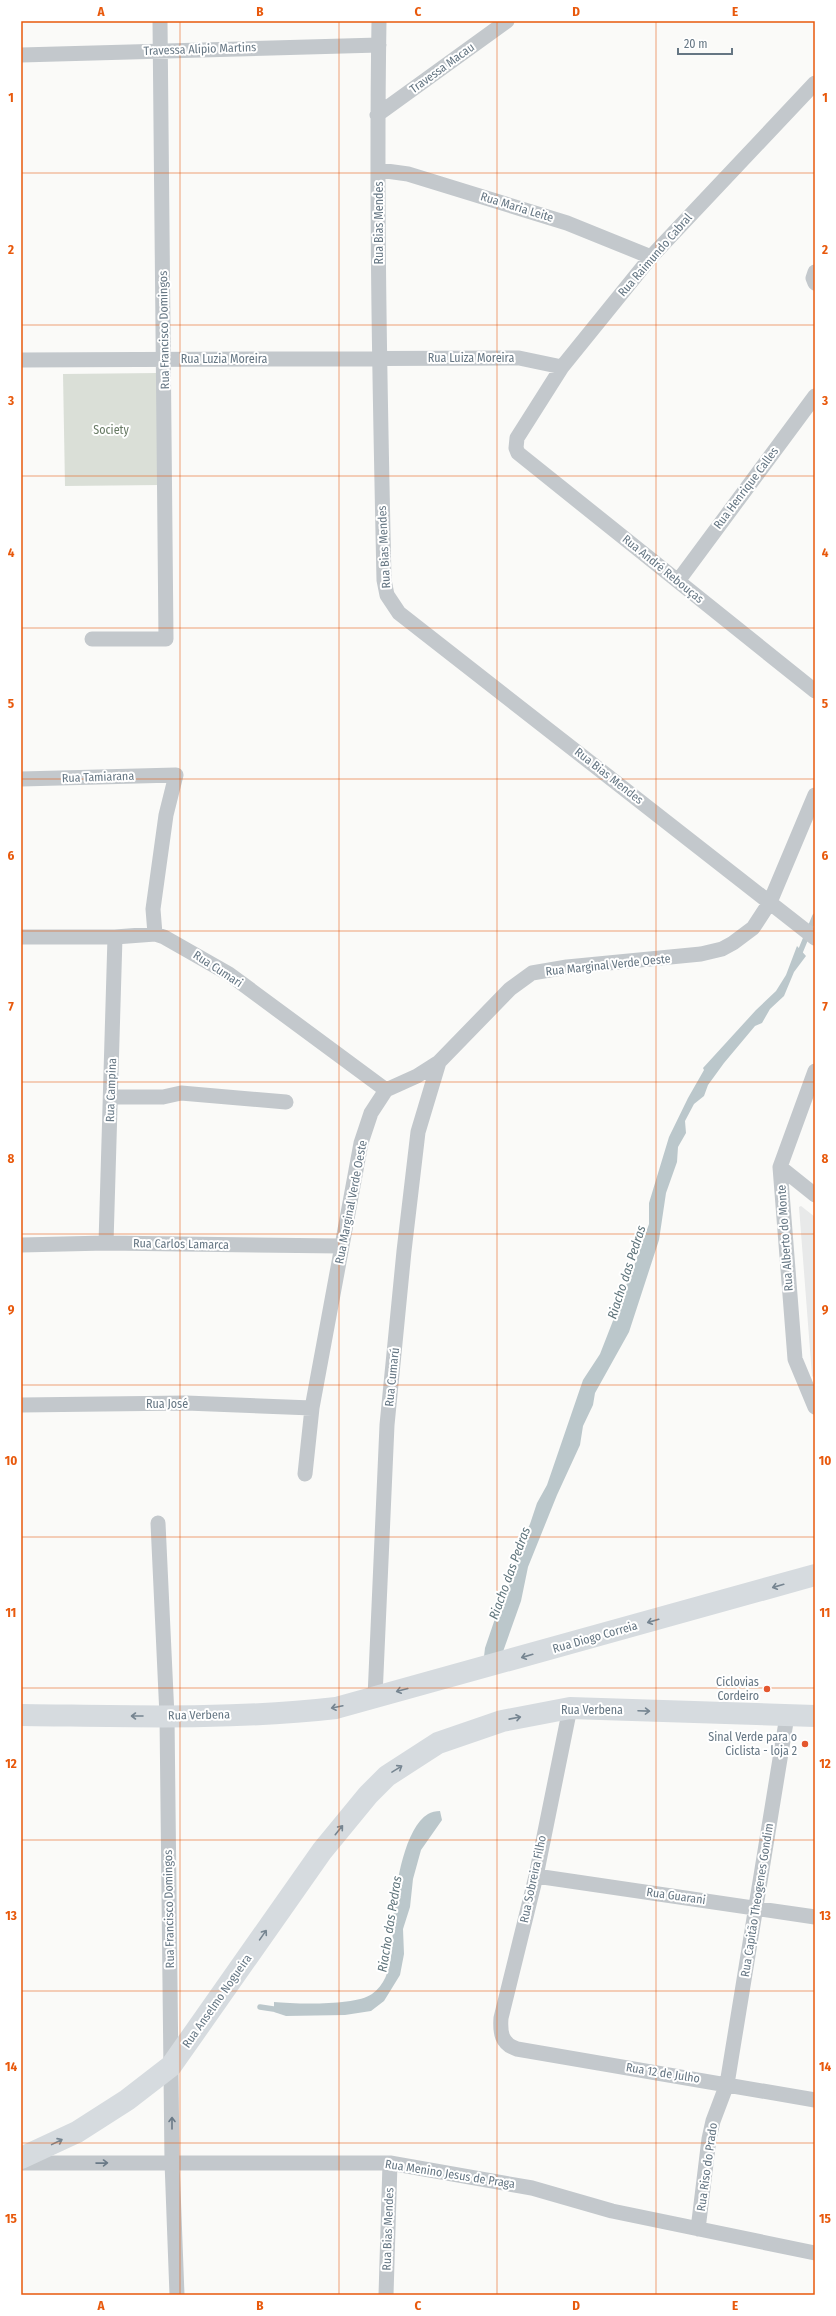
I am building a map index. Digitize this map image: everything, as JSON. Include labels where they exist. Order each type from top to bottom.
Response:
[{"type":"main road","name":"Rua Diogo Correia","points":[[375,1697],[815,1575]]},
{"type":"main road","name":"Rua Verbena","points":[[21,1715],[167,1716],[297,1713],[336,1708],[375,1697]]},
{"type":"main road","name":"Rua Verbena","points":[[368,1795],[387,1776],[438,1743],[502,1721],[570,1708],[815,1716]]},
{"type":"main road","name":"Rua Anselmo Nogueira","points":[[21,2158],[83,2128],[128,2100],[171,2066],[322,1851],[368,1795]]},
{"type":"street","name":"Rua Francisco Domingos","points":[[92,639],[166,639],[160,21]]},
{"type":"street","name":"Rua Bias Mendes","points":[[379,21],[377,115],[379,170],[379,357],[384,580],[386,595],[399,613],[815,938]]},
{"type":"street","name":"Travessa Macau","points":[[377,115],[507,21]]},
{"type":"street","name":"Travessa Alípio Martins","points":[[21,55],[379,45]]},
{"type":"street","name":"Rua Raimundo Cabral","points":[[516,443],[517,438],[562,367],[651,257],[815,83]]},
{"type":"street","name":"Rua Maria Leite","points":[[379,170],[408,174],[567,223],[651,257]]},
{"type":"street","points":[[815,272],[813,278],[815,283]]},
{"type":"street","name":"Rua Luzia Moreira","points":[[21,360],[379,357]]},
{"type":"street","name":"Rua Luiza Moreira","points":[[379,357],[519,358],[562,367]]},
{"type":"street","name":"Rua Henrique Calles","points":[[678,581],[815,396]]},
{"type":"street","name":"Rua André Rebouças","points":[[516,443],[518,453],[815,691]]},
{"type":"street","name":"Rua Tamiarana","points":[[21,779],[176,775],[166,814],[154,909],[155,934]]},
{"type":"street","name":"Rua Marginal Verde Oeste","points":[[305,1474],[312,1408],[361,1143],[371,1113],[386,1090],[417,1076],[439,1062],[510,989],[532,973],[567,967],[702,954],[722,949],[734,943],[753,928],[770,902],[815,795]]},
{"type":"street","name":"Rua Cumari","points":[[21,937],[115,937],[155,934],[176,943],[229,974],[386,1090]]},
{"type":"street","name":"Rua Campina","points":[[106,1243],[115,937]]},
{"type":"street","name":"Rua Cumarú","points":[[375,1697],[387,1425],[404,1251],[418,1132],[439,1062]]},
{"type":"street","name":"Rua Alberto do Monte","points":[[815,1071],[780,1167],[791,1330],[795,1359],[815,1407]]},
{"type":"street","points":[[111,1097],[163,1097],[181,1093],[286,1102]]},
{"type":"street","points":[[780,1167],[815,1195]]},
{"type":"street","name":"Rua Carlos Lamarca","points":[[21,1245],[106,1243],[341,1246]]},
{"type":"street","name":"Rua José","points":[[21,1405],[186,1403],[312,1408]]},
{"type":"street","name":"Rua Francisco Domingos","points":[[158,1523],[167,1716],[172,2162],[177,2295]]},
{"type":"street","name":"Rua Sobreira Filho","points":[[510,2047],[500,2032],[500,2018],[536,1876],[570,1708]]},
{"type":"street","name":"Rua Capitão Theogenes Gondim","points":[[727,2084],[787,1716]]},
{"type":"street","name":"Rua Guarani","points":[[536,1876],[755,1907],[815,1918]]},
{"type":"street","name":"Rua 12 de Julho","points":[[510,2047],[815,2100]]},
{"type":"street","name":"Rua Riso do Prado","points":[[698,2229],[709,2139],[713,2121],[727,2084]]},
{"type":"street","points":[[21,2163],[172,2162]]},
{"type":"street","name":"Rua Menino Jesus de Praga","points":[[172,2162],[390,2163],[532,2188],[612,2211],[815,2252]]},
{"type":"street","name":"Rua Bias Mendes","points":[[386,2295],[390,2163]]},
{"type":"shaded area","points":[[797,946],[806,956],[794,972],[784,996],[770,1009],[762,1023],[755,1026],[724,1063],[708,1085],[704,1096],[694,1104],[685,1121],[686,1133],[678,1147],[677,1162],[666,1193],[659,1240],[629,1332],[595,1393],[593,1405],[583,1426],[580,1445],[557,1495],[528,1567],[521,1601],[500,1660],[483,1665],[485,1648],[499,1607],[508,1589],[519,1547],[530,1524],[537,1503],[547,1485],[583,1380],[600,1354],[616,1313],[617,1300],[629,1280],[649,1224],[649,1203],[669,1137],[688,1098],[704,1070],[703,1068],[756,1010],[776,991],[786,975]]},
{"type":"shaded area","points":[[801,1206],[815,1217],[815,1379],[812,1376],[799,1207]]},
{"type":"shaded area","points":[[440,1811],[442,1820],[421,1850],[413,1879],[410,1907],[403,1929],[404,1954],[400,1975],[384,2001],[371,2011],[345,2015],[286,2016],[274,2012],[274,2002],[325,2003],[353,2001],[372,1994],[380,1987],[386,1977],[391,1955],[394,1909],[403,1857],[413,1831],[420,1821],[429,1813]]},
{"type":"green space","name":"Society","points":[[157,373],[160,485],[65,486],[63,374]]},
{"type":"waterway","name":"Riacho das Pedras","points":[[798,957],[815,916]]},
{"type":"waterway","name":"Riacho das Pedras","points":[[260,2007],[280,2010]]},
{"type":"place","name":"Ciclovias Cordeiro","points":[[767,1689]]},
{"type":"place","name":"Sinal Verde para o Ciclista - loja 2","points":[[805,1744]]}]
